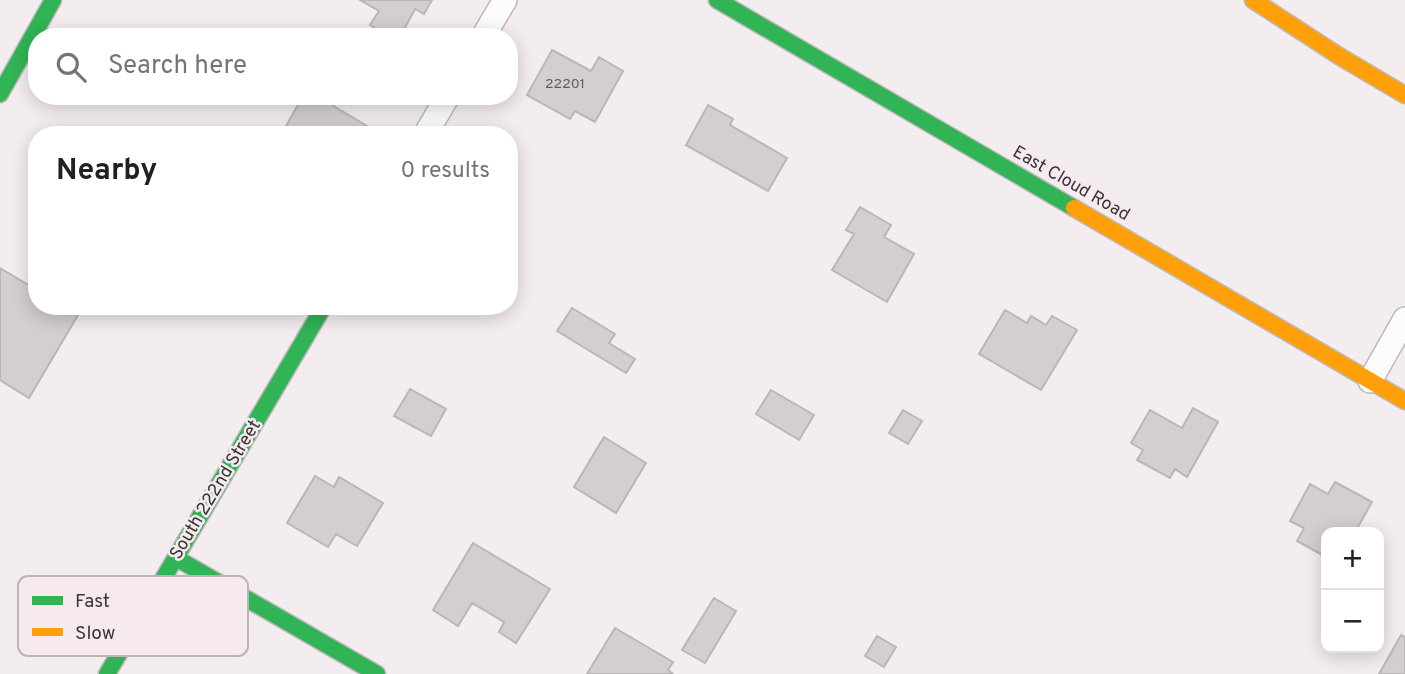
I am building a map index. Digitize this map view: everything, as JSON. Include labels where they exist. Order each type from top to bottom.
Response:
[{"type":"street","points":[[37,28],[53,0]]},
{"type":"street","points":[[488,28],[505,0]]},
{"type":"street","name":"East Cloud Road","points":[[717,0],[1405,401]]},
{"type":"street","points":[[1253,0],[1405,95]]},
{"type":"street","points":[[0,94],[28,44]]},
{"type":"street","points":[[430,126],[443,105]]},
{"type":"street","name":"South 222nd Street","points":[[165,576],[319,315]]},
{"type":"street","points":[[1370,381],[1405,319]]},
{"type":"street","points":[[176,558],[207,576]]},
{"type":"street","points":[[248,600],[377,674]]},
{"type":"street","name":"South 222nd Street","points":[[107,674],[118,656]]},
{"type":"building","points":[[360,0],[432,0],[424,14],[415,9],[405,28],[375,28],[370,25],[379,11]]},
{"type":"building","points":[[552,50],[591,71],[599,57],[623,71],[595,122],[575,111],[570,119],[527,95]]},
{"type":"building","points":[[298,105],[332,105],[367,126],[286,126]]},
{"type":"building","points":[[708,105],[733,119],[730,125],[787,158],[768,191],[686,145]]},
{"type":"building","points":[[860,207],[891,225],[884,237],[914,254],[887,302],[832,270],[854,234],[846,230]]},
{"type":"building","points":[[0,268],[28,285],[28,315],[78,315],[29,398],[0,380]]},
{"type":"building","points":[[572,308],[615,334],[609,343],[635,359],[626,373],[557,331]]},
{"type":"building","points":[[1005,310],[1027,323],[1031,316],[1046,325],[1052,316],[1077,330],[1041,390],[979,354]]},
{"type":"building","points":[[410,389],[446,409],[431,436],[394,416]]},
{"type":"building","points":[[771,390],[814,415],[799,440],[756,414]]},
{"type":"building","points":[[1193,408],[1218,422],[1187,477],[1175,469],[1170,478],[1137,460],[1143,450],[1131,443],[1150,410],[1182,428]]},
{"type":"building","points":[[903,410],[922,421],[908,444],[889,433]]},
{"type":"building","points":[[604,437],[646,463],[616,513],[574,487]]},
{"type":"building","points":[[315,476],[334,487],[339,477],[383,503],[357,546],[336,534],[328,547],[287,523]]},
{"type":"building","points":[[1335,482],[1372,502],[1358,527],[1321,527],[1321,554],[1297,541],[1304,528],[1290,521],[1310,484],[1328,494]]},
{"type":"building","points":[[473,543],[550,589],[516,643],[499,632],[504,622],[472,603],[458,626],[433,610]]},
{"type":"building","points":[[714,598],[736,611],[705,663],[682,650]]},
{"type":"building","points":[[615,628],[673,662],[668,670],[673,674],[587,674]]},
{"type":"building","points":[[1401,635],[1405,637],[1405,674],[1379,674]]},
{"type":"building","points":[[877,636],[896,647],[884,667],[865,656]]},
{"type":"traffic: fast","points":[[37,28],[53,0]]},
{"type":"traffic: fast","points":[[717,0],[1074,208]]},
{"type":"traffic: fast","points":[[0,94],[28,44]]},
{"type":"traffic: fast","points":[[165,576],[319,315]]},
{"type":"traffic: fast","points":[[176,558],[207,576]]},
{"type":"traffic: fast","points":[[248,600],[377,674]]},
{"type":"traffic: fast","points":[[107,674],[118,656]]},
{"type":"traffic: slow","points":[[1253,0],[1405,95]]},
{"type":"traffic: slow","points":[[1074,208],[1405,401]]}]
